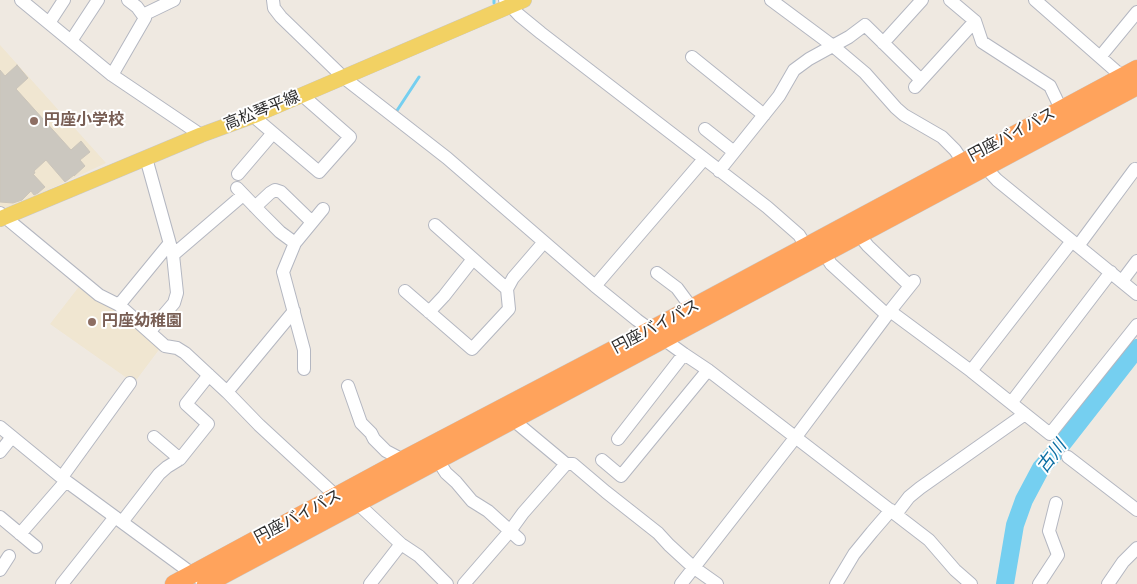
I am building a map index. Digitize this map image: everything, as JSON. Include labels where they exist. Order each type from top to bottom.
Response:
[{"type":"highway","name":"円座バイパス","points":[[174,584],[203,581],[357,503],[512,419],[657,334],[691,308],[1062,109],[1134,79]]},
{"type":"highway","name":"円座バイパス","points":[[203,581],[336,496],[403,460],[657,334],[824,254],[984,167],[1134,79]]},
{"type":"highway","points":[[963,162],[984,167]]},
{"type":"highway","points":[[806,246],[824,254]]},
{"type":"main road","name":"高松琴平線","points":[[2,216],[201,135],[253,116],[507,3],[524,0]]},
{"type":"street","points":[[21,0],[112,75],[201,135]]},
{"type":"street","points":[[49,23],[64,0]]},
{"type":"street","points":[[71,42],[98,0]]},
{"type":"street","points":[[112,75],[145,18],[137,7],[128,0]]},
{"type":"street","points":[[143,15],[174,0]]},
{"type":"street","points":[[273,0],[274,8],[281,17],[343,77],[447,158],[595,286],[657,334],[708,370],[929,540],[955,570],[971,584]]},
{"type":"street","points":[[771,0],[834,46],[866,73],[904,115],[942,137],[955,150],[963,162]]},
{"type":"street","points":[[883,43],[922,0]]},
{"type":"street","points":[[950,0],[975,21],[982,42],[1050,86],[1062,109]]},
{"type":"street","points":[[1035,0],[1117,72],[1134,79]]},
{"type":"street","points":[[507,3],[541,33],[780,218],[799,234],[806,246]]},
{"type":"street","points":[[1100,57],[1137,12]]},
{"type":"street","points":[[719,171],[779,96],[794,70],[815,55],[834,46],[865,26],[883,43],[918,83],[975,21]]},
{"type":"street","points":[[692,57],[764,115]]},
{"type":"street","points":[[253,116],[320,172],[350,137],[302,95]]},
{"type":"street","points":[[705,128],[734,152]]},
{"type":"street","points":[[238,174],[273,133]]},
{"type":"street","points":[[146,158],[171,250],[177,293],[174,303],[150,331]]},
{"type":"street","points":[[595,286],[704,159]]},
{"type":"street","points":[[984,167],[997,180],[1137,294]]},
{"type":"street","points":[[971,371],[1137,170]]},
{"type":"street","points":[[255,207],[275,190],[281,192],[312,222]]},
{"type":"street","points":[[119,305],[171,250],[240,191],[280,232],[295,243]]},
{"type":"street","points":[[304,369],[304,350],[283,272],[295,243],[323,209]]},
{"type":"street","points":[[2,216],[99,295],[119,305],[150,331],[164,346],[177,348],[185,353],[336,496]]},
{"type":"street","points":[[435,226],[507,289]]},
{"type":"street","points":[[681,584],[795,438],[912,283],[868,246],[859,235]]},
{"type":"street","points":[[405,291],[472,349],[509,308],[507,289],[513,278],[544,242]]},
{"type":"street","points":[[824,254],[831,264],[888,313],[971,371],[1050,434],[1137,325]]},
{"type":"street","points":[[429,312],[444,296],[473,258]]},
{"type":"street","points":[[1122,281],[1137,261]]},
{"type":"street","points":[[1011,403],[1111,272]]},
{"type":"street","points":[[657,273],[677,288],[691,308]]},
{"type":"street","points":[[227,392],[294,311]]},
{"type":"street","points":[[618,439],[684,354]]},
{"type":"street","points":[[602,460],[621,476],[708,370]]},
{"type":"street","points":[[62,584],[159,474],[180,459],[208,424],[186,404],[209,375]]},
{"type":"street","points":[[20,534],[64,479],[130,383]]},
{"type":"street","points":[[348,386],[361,423],[386,451],[403,460]]},
{"type":"street","points":[[836,584],[854,554],[872,532],[909,497],[1025,414]]},
{"type":"street","points":[[512,419],[566,464],[573,464],[717,584]]},
{"type":"street","points":[[0,427],[64,479],[203,581]]},
{"type":"street","points":[[0,452],[12,437]]},
{"type":"street","points":[[154,437],[180,459]]},
{"type":"street","points":[[1068,457],[1137,510]]},
{"type":"street","points":[[437,460],[446,473],[472,501],[488,511],[515,535]]},
{"type":"street","points":[[464,584],[515,535],[523,513],[566,464]]},
{"type":"street","points":[[357,503],[401,544],[419,556],[448,584]]},
{"type":"street","points":[[1039,584],[1058,555],[1049,532],[1056,503]]},
{"type":"street","points":[[0,517],[36,547]]},
{"type":"street","points":[[370,584],[401,544]]},
{"type":"street","points":[[1108,584],[1123,562],[1137,548]]},
{"type":"street","points":[[0,570],[10,556]]},
{"type":"shaded area","name":"円座小学校","points":[[0,45],[106,163],[9,208],[0,206]]},
{"type":"shaded area","points":[[81,284],[118,307],[161,347],[134,383],[50,324]]},
{"type":"building","name":"円座小学校","points":[[17,65],[28,78],[16,89],[71,150],[81,141],[90,152],[80,160],[85,166],[65,182],[46,160],[33,174],[45,187],[34,195],[31,191],[22,200],[13,203],[0,202],[0,70],[5,76]]},
{"type":"waterway","points":[[396,112],[419,77]]},
{"type":"waterway","name":"古川","points":[[1005,584],[1015,525],[1024,500],[1041,468],[1059,448],[1137,348]]},
{"type":"place","name":"円座小学校","points":[[34,121]]},
{"type":"place","name":"円座幼稚園","points":[[92,322]]}]
